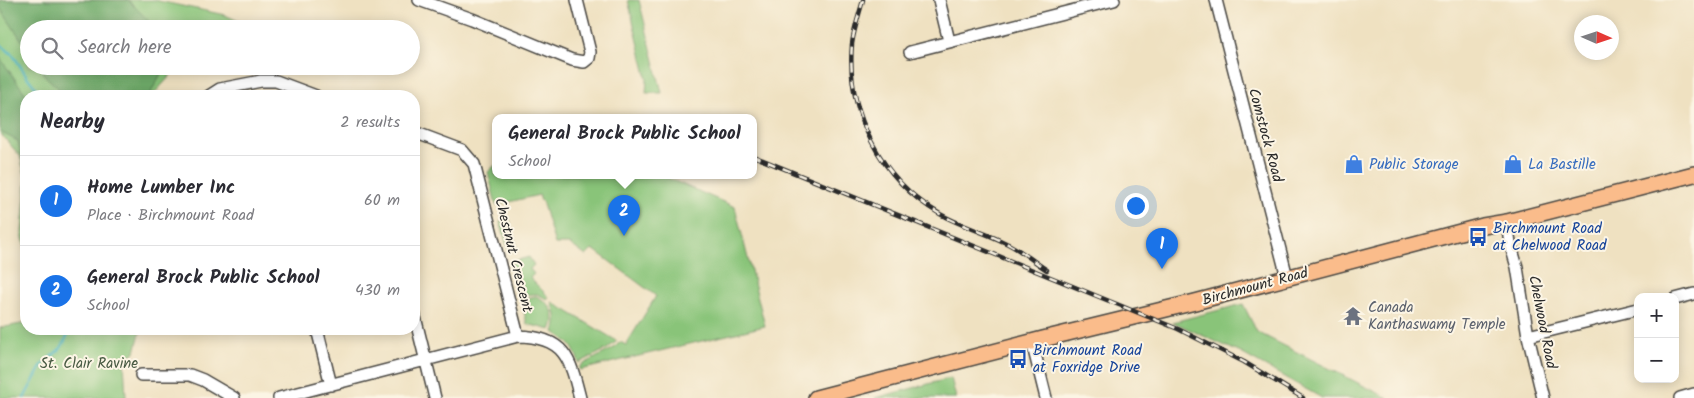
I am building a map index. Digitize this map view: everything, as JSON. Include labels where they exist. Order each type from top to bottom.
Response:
[{"type":"main road","name":"Birchmount Road","points":[[816,398],[1195,302],[1483,226],[1507,222],[1694,174]]},
{"type":"street","points":[[420,0],[436,3],[572,60],[584,62],[589,58],[590,52],[577,0]]},
{"type":"street","points":[[939,0],[949,41]]},
{"type":"street","points":[[910,52],[1114,0]]},
{"type":"street","name":"Comstock Road","points":[[1216,0],[1288,277]]},
{"type":"street","points":[[218,90],[260,81],[276,82],[299,90]]},
{"type":"street","name":"Chestnut Crescent","points":[[420,134],[462,150],[474,164],[518,336]]},
{"type":"street","name":"Chelwood Road","points":[[1507,222],[1510,243],[1518,268],[1528,336],[1543,398]]},
{"type":"street","points":[[1679,298],[1694,294]]},
{"type":"street","points":[[1528,336],[1634,310]]},
{"type":"street","points":[[318,335],[331,385]]},
{"type":"street","points":[[420,335],[435,398]]},
{"type":"street","points":[[279,398],[518,336],[536,337],[546,340],[564,352],[573,372],[580,398]]},
{"type":"street","points":[[1032,342],[1046,398]]},
{"type":"street","points":[[141,375],[190,375],[203,380],[234,398]]},
{"type":"street","points":[[1680,398],[1694,394]]},
{"type":"green space","points":[[0,0],[154,0],[225,15],[236,20],[20,20],[20,75],[171,75],[157,90],[20,90],[20,156],[0,133]]},
{"type":"green space","points":[[0,0],[128,0],[148,20],[20,20],[20,38],[0,8]]},
{"type":"green space","points":[[628,0],[639,0],[662,93],[646,93],[647,79]]},
{"type":"green space","points":[[0,58],[23,90],[20,90],[20,150],[18,141],[0,132]]},
{"type":"green space","points":[[45,75],[160,75],[152,90],[60,90]]},
{"type":"green space","points":[[492,168],[492,179],[670,179],[735,207],[765,326],[580,370],[580,366],[614,348],[620,342],[626,345],[656,296],[593,249],[586,256],[570,244],[555,244],[539,195],[496,205],[488,172]]},
{"type":"green space","points":[[509,217],[518,250],[509,252],[500,221]]},
{"type":"green space","points":[[529,257],[534,265],[530,269],[534,274],[530,278],[549,297],[547,299],[537,294],[520,295],[511,262]]},
{"type":"green space","points":[[536,296],[546,302],[552,310],[554,319],[551,330],[527,324],[521,299]]},
{"type":"green space","points":[[552,302],[617,341],[607,349],[579,363],[570,344],[554,332],[556,317]]},
{"type":"green space","points":[[1243,304],[1257,332],[1388,398],[1322,398],[1241,353],[1173,322]]},
{"type":"green space","name":"St. Clair Ravine","points":[[20,324],[20,335],[139,335],[135,352],[124,360],[126,398],[0,398],[0,328]]},
{"type":"green space","points":[[951,378],[956,398],[875,398]]},
{"type":"waterway","points":[[0,44],[13,55],[20,66]]},
{"type":"waterway","points":[[26,75],[37,90]]},
{"type":"waterway","points":[[24,398],[42,365],[61,348],[68,335]]},
{"type":"railway","points":[[863,0],[852,44],[855,94],[862,119],[872,142],[885,163],[901,183],[919,200],[940,214],[998,239],[1022,252],[1047,270]]},
{"type":"railway","points":[[757,158],[1178,329],[1244,362],[1303,398]]},
{"type":"place","name":"Public Storage","points":[[1354,164]]},
{"type":"place","name":"La Bastille","points":[[1513,164]]},
{"type":"place","name":"General Brock Public School","points":[[624,236]]},
{"type":"place","name":"Birchmount Road at Chelwood Road","points":[[1478,237]]},
{"type":"place","name":"Home Lumber Inc","points":[[1162,269]]},
{"type":"place","name":"Canada Kanthaswamy Temple","points":[[1353,316]]},
{"type":"place","name":"Birchmount Road at Foxridge Drive","points":[[1018,359]]}]
